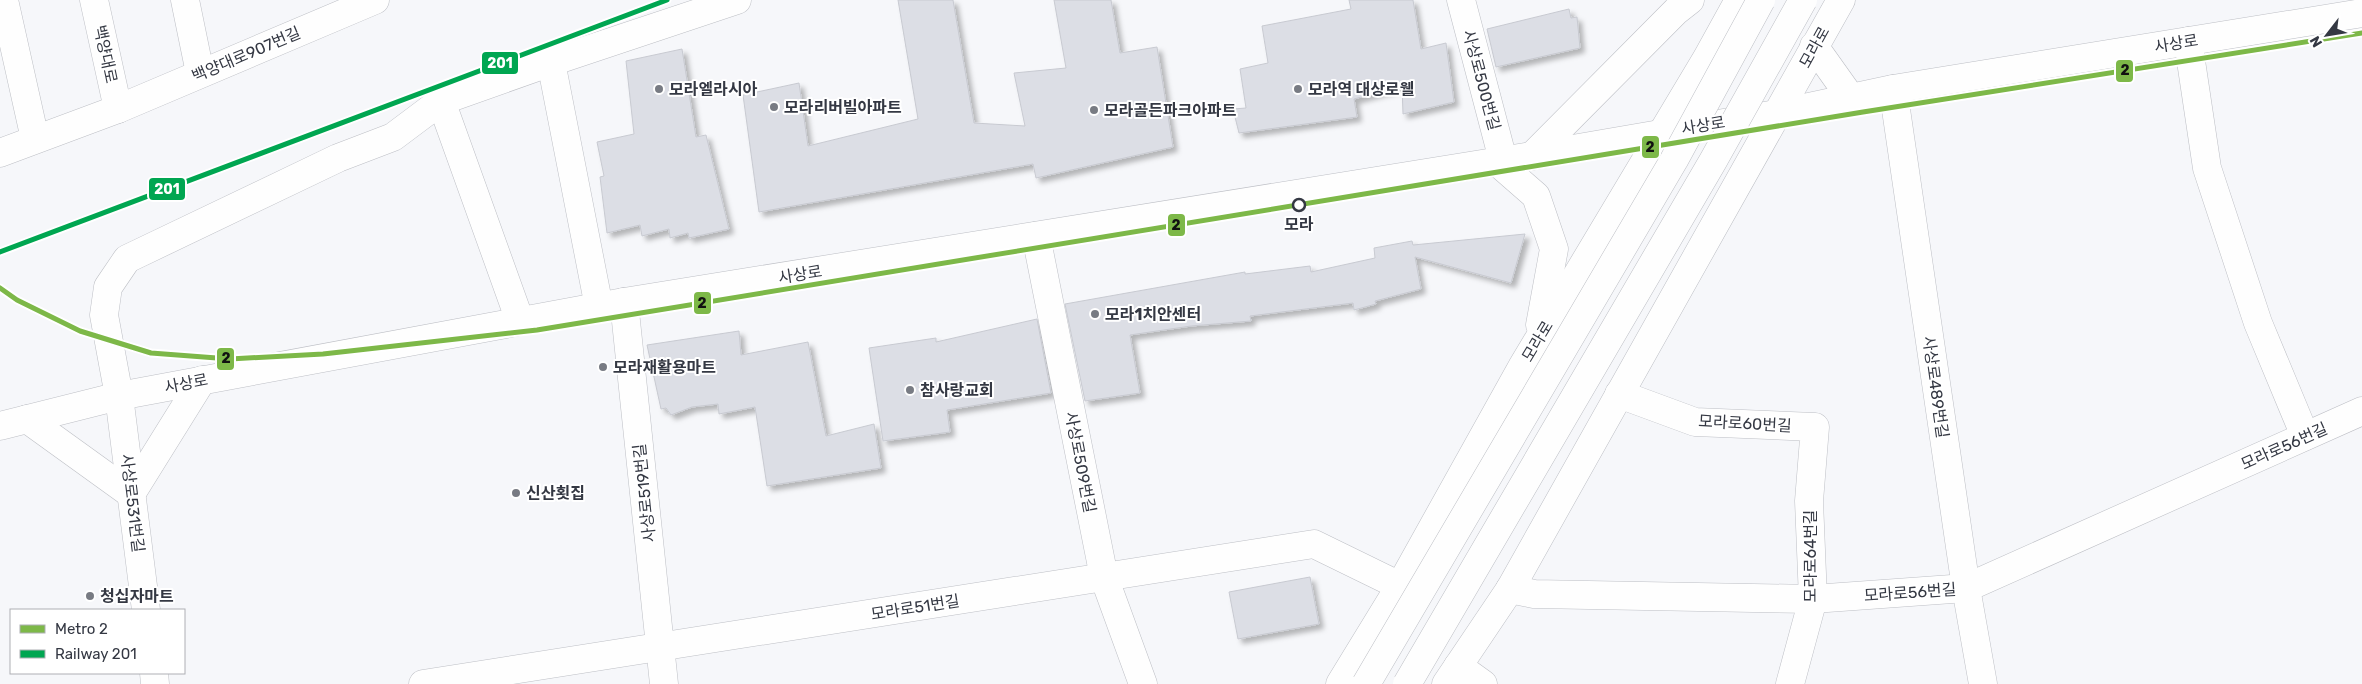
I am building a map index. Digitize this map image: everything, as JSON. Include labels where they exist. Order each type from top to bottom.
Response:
[{"type":"main road","points":[[4,0],[35,139]]},
{"type":"main road","name":"백양대로","points":[[94,0],[118,109]]},
{"type":"main road","points":[[185,0],[200,72]]},
{"type":"main road","name":"사상로531번길","points":[[146,609],[119,396],[104,316],[108,287],[128,259],[338,158],[393,137],[442,101],[551,62],[737,0]]},
{"type":"main road","name":"사상로500번길","points":[[1461,0],[1500,161]]},
{"type":"main road","points":[[1532,156],[1676,11],[1690,0]]},
{"type":"main road","name":"모라로","points":[[1340,684],[1400,586],[1536,342],[1707,58],[1739,0]]},
{"type":"main road","name":"모라로","points":[[1366,684],[1674,160],[1761,0]]},
{"type":"main road","name":"모라로","points":[[1407,684],[1713,161],[1803,0]]},
{"type":"main road","name":"모라로","points":[[1483,684],[1452,675],[1510,589],[1840,0]]},
{"type":"main road","name":"백양대로907번길","points":[[0,153],[118,109],[361,3]]},
{"type":"main road","name":"사상로","points":[[0,426],[119,396],[612,304],[1532,156],[1776,114],[1893,89],[2362,13]]},
{"type":"main road","points":[[2188,41],[2207,168],[2258,323],[2305,436]]},
{"type":"main road","points":[[1814,46],[1851,98]]},
{"type":"main road","points":[[551,62],[612,304]]},
{"type":"main road","name":"사상로489번길","points":[[1893,89],[1966,588],[1982,684]]},
{"type":"main road","points":[[442,101],[520,321]]},
{"type":"main road","points":[[1500,161],[1536,196],[1554,248],[1536,342]]},
{"type":"main road","name":"사상로509번길","points":[[1036,236],[1104,578],[1143,684]]},
{"type":"main road","name":"사상로519번길","points":[[612,304],[664,684]]},
{"type":"main road","points":[[28,419],[131,494],[202,380]]},
{"type":"main road","name":"모라로60번길","points":[[1619,394],[1695,422],[1815,426]]},
{"type":"main road","name":"모라로56번길","points":[[1510,589],[1534,594],[1813,599],[1966,588],[2362,411]]},
{"type":"main road","name":"모라로64번길","points":[[1790,684],[1813,599],[1809,501],[1815,426]]},
{"type":"main road","name":"모라로51번길","points":[[422,684],[1314,544],[1400,586]]},
{"type":"building","points":[[898,0],[953,0],[974,123],[1025,126],[1014,73],[1066,68],[1054,0],[1111,0],[1120,53],[1157,47],[1173,147],[1036,178],[1033,164],[759,212],[743,95],[799,83],[808,146],[918,119]]},
{"type":"building","points":[[1349,0],[1413,0],[1421,49],[1446,43],[1454,102],[1403,114],[1402,86],[1354,99],[1357,117],[1239,133],[1233,109],[1246,108],[1240,69],[1268,63],[1262,26],[1351,9]]},
{"type":"building","points":[[1569,9],[1571,18],[1577,17],[1580,48],[1496,67],[1487,29]]},
{"type":"building","points":[[682,49],[696,137],[706,135],[729,229],[689,238],[688,233],[670,238],[669,229],[642,236],[640,225],[607,233],[600,177],[604,176],[597,142],[634,134],[626,61]]},
{"type":"building","points":[[1525,234],[1511,283],[1415,257],[1421,289],[1375,301],[1376,304],[1354,310],[1353,303],[1250,316],[1251,321],[1191,326],[1130,335],[1140,393],[1085,401],[1065,304],[1245,272],[1245,274],[1310,266],[1311,272],[1375,258],[1374,248],[1412,241],[1413,245]]},
{"type":"building","points":[[1037,319],[1051,393],[947,410],[950,432],[883,441],[869,348],[936,338],[936,342]]},
{"type":"building","points":[[739,331],[741,355],[808,342],[826,436],[874,424],[881,468],[767,486],[755,407],[719,414],[718,404],[692,407],[671,415],[666,408],[661,409],[647,345]]},
{"type":"building","points":[[1310,577],[1319,624],[1238,639],[1229,592]]},
{"type":"metro line","name":"2","points":[[0,288],[17,300],[80,331],[151,353],[230,359],[323,354],[537,330],[1863,112],[2362,33]]},
{"type":"rail line","name":"201","points":[[0,252],[667,0]]},
{"type":"place","name":"모라엘라시아","points":[[659,89]]},
{"type":"place","name":"모라역 대상로웰","points":[[1298,89]]},
{"type":"place","name":"모라리버빌아파트","points":[[774,107]]},
{"type":"place","name":"모라골든파크아파트","points":[[1094,110]]},
{"type":"place","name":"모라","points":[[1299,205]]},
{"type":"place","name":"모라1치안센터","points":[[1095,314]]},
{"type":"place","name":"모라재활용마트","points":[[603,367]]},
{"type":"place","name":"참사랑교회","points":[[910,390]]},
{"type":"place","name":"신산횟집","points":[[516,493]]},
{"type":"place","name":"청십자마트","points":[[90,596]]}]
